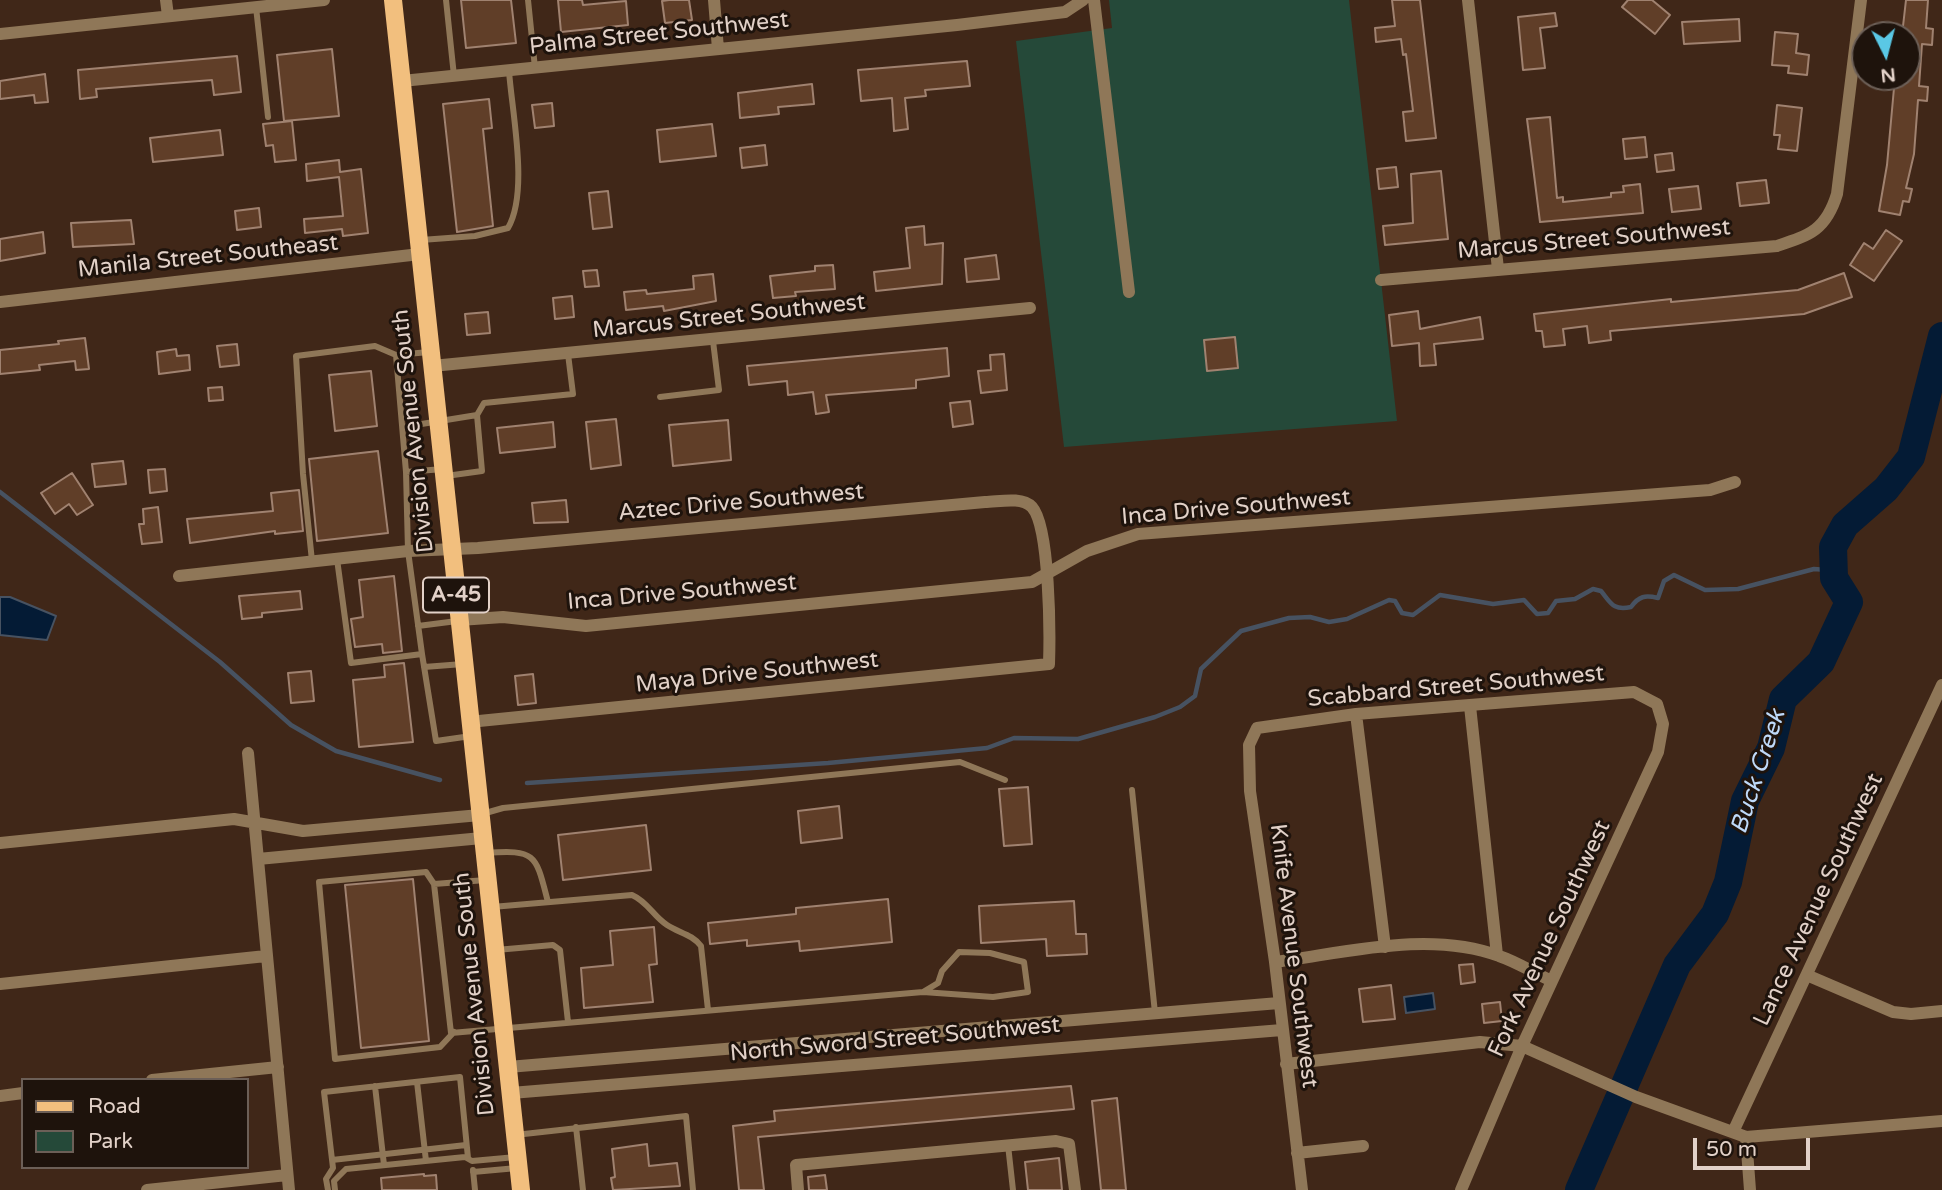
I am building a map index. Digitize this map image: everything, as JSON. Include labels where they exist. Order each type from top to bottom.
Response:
[{"type":"main road","name":"Division Avenue South","points":[[393,0],[522,1190]]},
{"type":"street","points":[[166,0],[168,16]]},
{"type":"street","points":[[0,34],[256,7],[281,2],[324,0]]},
{"type":"street","points":[[714,0],[718,49]]},
{"type":"street","name":"Palma Street Southwest","points":[[402,81],[1065,12],[1083,0]]},
{"type":"street","points":[[1094,0],[1129,292]]},
{"type":"street","points":[[1468,0],[1498,269]]},
{"type":"street","name":"Marcus Street Southwest","points":[[1381,280],[1777,246],[1809,236],[1830,216],[1838,194],[1861,0]]},
{"type":"street","name":"Manila Street Southeast","points":[[0,302],[419,247]]},
{"type":"street","name":"Marcus Street Southwest","points":[[431,359],[569,354],[1030,308]]},
{"type":"street","name":"Inca Drive Southwest","points":[[459,620],[503,617],[586,625],[1032,582],[1046,577],[1094,547],[1138,534],[1710,490],[1735,482]]},
{"type":"street","name":"Aztec Drive Southwest","points":[[178,576],[408,551],[452,550],[1020,501],[1032,507],[1040,524],[1046,577]]},
{"type":"street","name":"Maya Drive Southwest","points":[[470,729],[1049,664],[1050,614],[1046,577]]},
{"type":"street","name":"Lance Avenue Southwest","points":[[1733,1132],[1809,975],[1942,685]]},
{"type":"street","name":"Scabbard Street Southwest","points":[[1257,728],[1356,714],[1634,692],[1657,705]]},
{"type":"street","name":"Fork Avenue Southwest","points":[[1461,1190],[1522,1046],[1658,752],[1663,724],[1657,705]]},
{"type":"street","points":[[1470,706],[1497,955]]},
{"type":"street","points":[[1356,714],[1385,947]]},
{"type":"street","name":"Knife Avenue Southwest","points":[[1257,728],[1249,745],[1250,791],[1275,962],[1301,1190]]},
{"type":"street","points":[[248,753],[289,1190]]},
{"type":"street","points":[[0,842],[234,819],[303,831],[480,815]]},
{"type":"street","points":[[258,859],[483,845]]},
{"type":"street","points":[[1275,962],[1385,947],[1430,945],[1497,955],[1552,981]]},
{"type":"street","points":[[0,984],[266,956]]},
{"type":"street","points":[[1809,975],[1893,1012],[1910,1014],[1942,1011]]},
{"type":"street","name":"North Sword Street Southwest","points":[[508,1067],[1279,1003]]},
{"type":"street","name":"North Sword Street Southwest","points":[[511,1093],[1282,1030]]},
{"type":"street","points":[[1286,1063],[1480,1042],[1522,1046],[1636,1097],[1746,1137],[1942,1121]]},
{"type":"street","points":[[171,1078],[278,1067]]},
{"type":"street","points":[[0,1096],[21,1093]]},
{"type":"street","points":[[1746,1137],[1750,1190]]},
{"type":"street","points":[[799,1190],[796,1165],[1008,1143],[1056,1141],[1069,1144],[1075,1190]]},
{"type":"street","points":[[1297,1153],[1363,1146]]},
{"type":"street","points":[[147,1190],[287,1175]]},
{"type":"lane","points":[[446,0],[454,76]]},
{"type":"lane","points":[[528,0],[535,68]]},
{"type":"lane","points":[[256,7],[268,117]]},
{"type":"lane","points":[[419,247],[508,228],[516,215],[517,166],[509,70]]},
{"type":"lane","points":[[660,397],[719,390],[713,341]]},
{"type":"lane","points":[[312,562],[303,474],[296,356],[375,346],[396,355],[431,359]]},
{"type":"lane","points":[[407,472],[482,471],[477,415],[484,403],[573,394],[569,354]]},
{"type":"lane","points":[[396,355],[407,472],[408,551],[436,741],[470,729]]},
{"type":"lane","points":[[403,427],[477,415]]},
{"type":"lane","points":[[337,559],[351,663],[422,653]]},
{"type":"lane","points":[[418,626],[459,620]]},
{"type":"lane","points":[[424,667],[463,664]]},
{"type":"lane","points":[[480,815],[503,808],[960,762],[1005,779]]},
{"type":"lane","points":[[1132,790],[1155,1013]]},
{"type":"lane","points":[[483,845],[524,851],[532,856],[538,862],[548,902]]},
{"type":"lane","points":[[454,1032],[451,1032],[434,884],[425,872],[319,883],[335,1059],[440,1047],[454,1032],[923,992],[993,997],[1028,992],[1024,962],[990,953],[960,952],[942,971],[938,983],[923,992]]},
{"type":"lane","points":[[434,884],[487,879]]},
{"type":"lane","points":[[490,908],[632,895],[643,900],[665,924],[695,938],[701,946],[708,1010]]},
{"type":"lane","points":[[495,950],[554,945],[560,950],[568,1022]]},
{"type":"lane","points":[[328,1190],[326,1179],[333,1168],[324,1092],[460,1077],[466,1145],[475,1190]]},
{"type":"lane","points":[[417,1082],[426,1161]]},
{"type":"lane","points":[[374,1086],[384,1166]]},
{"type":"lane","points":[[515,1135],[686,1116],[693,1190]]},
{"type":"lane","points":[[576,1127],[583,1190]]},
{"type":"lane","points":[[1008,1143],[1013,1190]]},
{"type":"lane","points":[[332,1160],[466,1145]]},
{"type":"lane","points":[[335,1190],[334,1181],[346,1170],[426,1161],[518,1162]]},
{"type":"lane","points":[[473,1172],[518,1162]]},
{"type":"green space","points":[[1109,0],[1349,0],[1397,421],[1064,447],[1016,41],[1112,28]]},
{"type":"water","points":[[0,597],[10,597],[56,616],[47,640],[0,635]]},
{"type":"water","points":[[1433,993],[1435,1009],[1406,1013],[1404,997]]},
{"type":"building","points":[[461,0],[511,0],[516,43],[466,48]]},
{"type":"building","points":[[558,0],[582,0],[583,5],[626,1],[628,25],[561,32]]},
{"type":"building","points":[[689,0],[692,20],[665,23],[662,1]]},
{"type":"building","points":[[1392,0],[1420,0],[1436,138],[1406,141],[1403,112],[1413,111],[1406,54],[1403,55],[1401,39],[1376,42],[1375,28],[1395,26]]},
{"type":"building","points":[[1628,0],[1652,0],[1670,15],[1655,34],[1622,7]]},
{"type":"building","points":[[1906,0],[1928,0],[1926,28],[1933,29],[1932,45],[1922,44],[1921,58],[1921,21],[1904,21]]},
{"type":"building","points":[[1555,13],[1557,26],[1540,28],[1545,68],[1523,70],[1518,17]]},
{"type":"building","points":[[1739,19],[1740,41],[1684,44],[1682,22]]},
{"type":"building","points":[[1775,32],[1798,34],[1796,53],[1809,55],[1807,75],[1788,73],[1789,66],[1772,65]]},
{"type":"building","points":[[332,49],[339,116],[284,121],[277,55]]},
{"type":"building","points":[[237,56],[241,92],[214,95],[212,80],[96,89],[97,97],[80,99],[78,70]]},
{"type":"building","points":[[967,61],[970,86],[925,90],[926,96],[905,98],[908,129],[894,131],[892,98],[861,101],[858,70]]},
{"type":"building","points":[[45,74],[48,102],[35,103],[34,95],[0,99],[0,81]]},
{"type":"building","points":[[812,84],[814,104],[778,107],[779,114],[740,118],[738,93]]},
{"type":"building","points":[[1921,86],[1928,87],[1927,101],[1918,100],[1914,154],[1906,188],[1912,189],[1909,202],[1903,201],[1900,215],[1879,211],[1887,165],[1894,91],[1921,91]]},
{"type":"building","points":[[489,99],[492,128],[483,129],[493,226],[457,232],[443,104]]},
{"type":"building","points":[[552,103],[554,126],[535,128],[532,105]]},
{"type":"building","points":[[1777,105],[1802,108],[1797,151],[1778,149],[1780,135],[1774,135]]},
{"type":"building","points":[[1550,117],[1557,198],[1563,197],[1563,202],[1611,197],[1611,193],[1624,192],[1623,186],[1640,184],[1643,213],[1540,222],[1527,119]]},
{"type":"building","points":[[292,121],[296,160],[275,162],[273,145],[266,146],[263,124]]},
{"type":"building","points":[[712,124],[716,156],[660,162],[657,130]]},
{"type":"building","points":[[220,130],[223,155],[153,162],[150,138]]},
{"type":"building","points":[[1645,137],[1647,157],[1625,159],[1623,139]]},
{"type":"building","points":[[765,145],[767,165],[742,168],[740,148]]},
{"type":"building","points":[[1672,153],[1674,170],[1657,172],[1655,155]]},
{"type":"building","points":[[339,160],[340,172],[361,169],[368,233],[343,236],[342,229],[305,233],[304,219],[343,216],[339,177],[307,181],[306,164]]},
{"type":"building","points":[[1396,167],[1398,187],[1379,189],[1377,169]]},
{"type":"building","points":[[1441,171],[1448,239],[1385,245],[1383,226],[1413,223],[1411,174]]},
{"type":"building","points":[[1766,180],[1769,203],[1740,206],[1737,183]]},
{"type":"building","points":[[1698,186],[1701,209],[1672,212],[1669,189]]},
{"type":"building","points":[[608,191],[612,227],[593,229],[589,193]]},
{"type":"building","points":[[259,208],[261,227],[237,230],[235,211]]},
{"type":"building","points":[[131,220],[134,244],[73,247],[71,223]]},
{"type":"building","points":[[924,226],[925,245],[943,243],[942,284],[876,291],[874,272],[910,268],[906,228]]},
{"type":"building","points":[[1886,230],[1902,241],[1874,281],[1850,265],[1864,243],[1873,249]]},
{"type":"building","points":[[43,232],[45,253],[0,261],[0,239]]},
{"type":"building","points":[[996,255],[999,279],[967,282],[965,259]]},
{"type":"building","points":[[833,265],[835,289],[795,292],[796,296],[773,298],[770,276],[815,271],[815,266]]},
{"type":"building","points":[[597,270],[599,286],[585,287],[583,271]]},
{"type":"building","points":[[1844,273],[1852,297],[1804,314],[1610,331],[1611,340],[1589,343],[1587,326],[1563,329],[1565,345],[1544,347],[1542,331],[1536,331],[1534,314],[1671,299],[1671,302],[1798,290]]},
{"type":"building","points":[[713,274],[716,301],[664,311],[663,306],[626,310],[624,292],[646,290],[647,294],[694,289],[693,276]]},
{"type":"building","points":[[572,296],[574,317],[555,319],[553,298]]},
{"type":"building","points":[[1418,311],[1420,329],[1480,317],[1483,339],[1434,344],[1436,365],[1420,366],[1419,343],[1392,346],[1389,315]]},
{"type":"building","points":[[488,312],[490,333],[467,335],[465,314]]},
{"type":"building","points":[[1235,337],[1238,368],[1207,371],[1204,340]]},
{"type":"building","points":[[85,338],[89,369],[76,370],[75,361],[39,365],[40,370],[0,374],[0,350],[59,344],[58,341]]},
{"type":"building","points":[[237,344],[239,365],[220,367],[217,346]]},
{"type":"building","points":[[947,348],[949,376],[916,380],[916,388],[826,395],[829,412],[816,414],[813,392],[788,395],[787,381],[749,385],[747,366]]},
{"type":"building","points":[[176,349],[177,356],[189,355],[190,370],[159,374],[157,352]]},
{"type":"building","points":[[1004,354],[1007,390],[981,393],[978,371],[991,370],[990,355]]},
{"type":"building","points":[[371,371],[377,426],[335,431],[329,375]]},
{"type":"building","points":[[222,387],[223,400],[209,401],[208,388]]},
{"type":"building","points":[[970,401],[973,424],[953,427],[950,403]]},
{"type":"building","points":[[616,419],[621,465],[591,469],[586,422]]},
{"type":"building","points":[[728,420],[731,460],[673,466],[669,425]]},
{"type":"building","points":[[553,422],[555,447],[500,453],[497,428]]},
{"type":"building","points":[[378,451],[388,533],[317,541],[309,459]]},
{"type":"building","points":[[123,461],[126,484],[95,487],[92,464]]},
{"type":"building","points":[[165,469],[167,491],[150,493],[148,470]]},
{"type":"building","points":[[72,473],[93,505],[77,515],[69,504],[55,514],[41,493]]},
{"type":"building","points":[[299,490],[303,531],[275,534],[275,531],[190,543],[187,519],[273,511],[271,493]]},
{"type":"building","points":[[566,500],[568,522],[534,523],[532,503]]},
{"type":"building","points":[[158,507],[162,542],[142,544],[139,524],[144,524],[143,509]]},
{"type":"building","points":[[394,576],[402,651],[383,653],[382,644],[355,647],[351,619],[363,617],[359,580]]},
{"type":"building","points":[[300,591],[302,609],[262,613],[262,617],[242,619],[239,596]]},
{"type":"building","points":[[404,663],[413,742],[359,747],[353,680],[385,677],[384,665]]},
{"type":"building","points":[[311,671],[314,701],[291,703],[288,673]]},
{"type":"building","points":[[533,674],[536,703],[518,705],[515,676]]},
{"type":"building","points":[[1028,787],[1032,844],[1004,846],[999,789]]},
{"type":"building","points":[[839,806],[842,838],[801,843],[798,811]]},
{"type":"building","points":[[646,825],[651,870],[563,880],[558,835]]},
{"type":"building","points":[[413,879],[429,1041],[361,1048],[345,885]]},
{"type":"building","points":[[888,899],[892,942],[800,951],[799,941],[747,946],[747,940],[710,944],[708,923],[796,914],[796,908]]},
{"type":"building","points":[[1074,901],[1076,934],[1086,934],[1087,954],[1047,956],[1046,939],[981,943],[979,906]]},
{"type":"building","points":[[654,927],[657,964],[649,965],[653,1002],[584,1008],[581,968],[613,965],[610,931]]},
{"type":"building","points":[[1473,964],[1475,982],[1461,984],[1459,965]]},
{"type":"building","points":[[1391,985],[1395,1019],[1363,1022],[1359,989]]},
{"type":"building","points":[[1500,1002],[1502,1021],[1484,1023],[1482,1004]]},
{"type":"building","points":[[1071,1086],[1074,1109],[758,1137],[764,1190],[739,1190],[733,1126],[775,1121],[774,1111]]},
{"type":"building","points":[[1117,1098],[1126,1190],[1101,1190],[1092,1101]]},
{"type":"building","points":[[647,1144],[649,1166],[677,1163],[680,1186],[613,1190],[611,1178],[615,1177],[612,1149]]},
{"type":"building","points":[[1059,1158],[1062,1190],[1028,1190],[1025,1162]]},
{"type":"building","points":[[436,1175],[437,1190],[382,1190],[381,1178]]},
{"type":"building","points":[[825,1175],[827,1190],[809,1190],[808,1177]]},
{"type":"waterway","name":"Buck Creek","points":[[1579,1190],[1677,965],[1715,914],[1728,882],[1745,801],[1771,748],[1783,699],[1821,662],[1849,602],[1834,578],[1833,547],[1845,525],[1886,489],[1911,457],[1942,336]]},
{"type":"waterway","points":[[0,492],[220,662],[291,725],[336,751],[440,780]]},
{"type":"waterway","points":[[527,783],[828,763],[987,748],[1014,738],[1078,739],[1180,707],[1195,696],[1201,669],[1241,631],[1289,618],[1310,617],[1329,622],[1347,619],[1389,600],[1395,601],[1402,613],[1413,615],[1440,595],[1493,604],[1524,600],[1537,614],[1548,613],[1556,601],[1575,599],[1593,589],[1601,591],[1616,607],[1631,607],[1643,597],[1658,598],[1664,581],[1674,575],[1705,590],[1738,589],[1814,569],[1827,570],[1834,578]]}]
